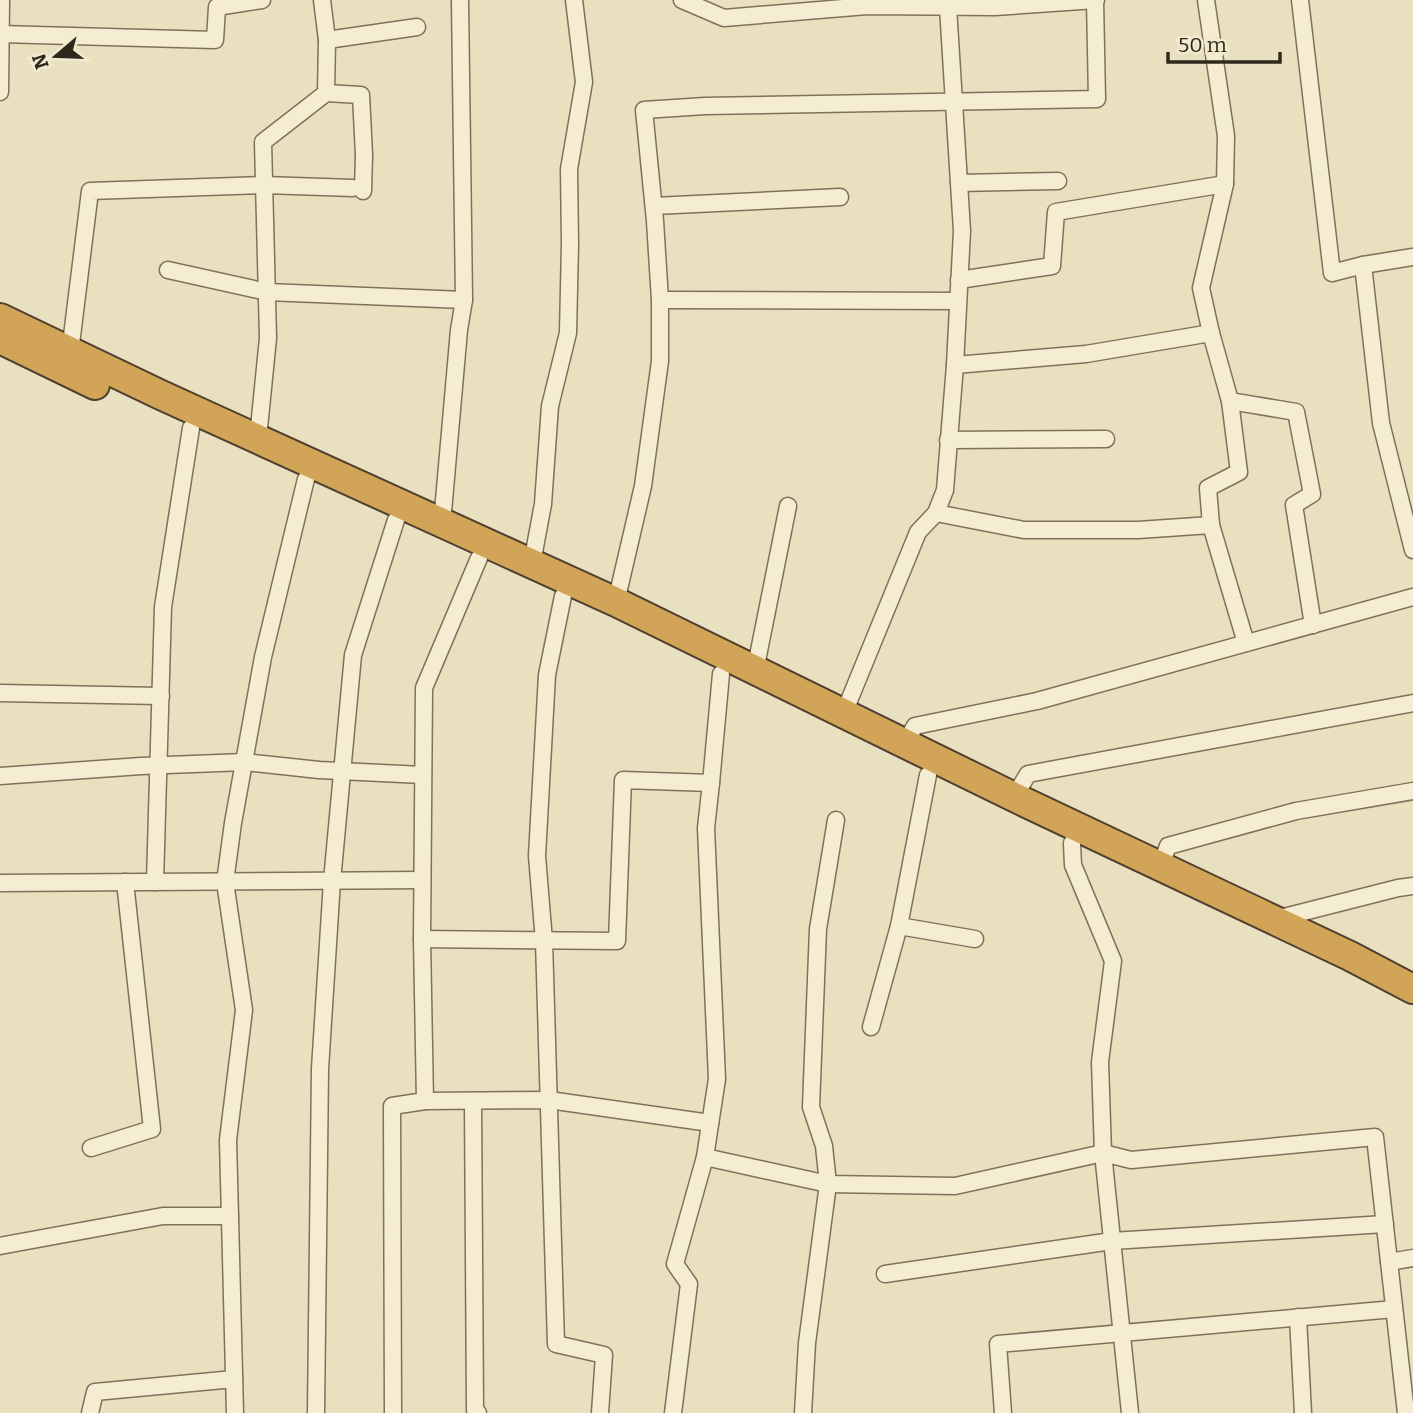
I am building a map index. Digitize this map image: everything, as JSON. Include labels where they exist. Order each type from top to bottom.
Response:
[{"type":"highway","points":[[0,318],[161,395],[396,520],[483,551],[533,564],[616,602],[755,671],[928,775],[1010,805],[1157,874],[1413,1010]]},
{"type":"highway","points":[[0,340],[191,428],[255,446]]},
{"type":"highway","points":[[310,472],[442,523],[483,551],[562,596],[721,674],[839,721],[905,743],[1072,843],[1272,920],[1413,989]]},
{"type":"street","points":[[0,92],[1,0]]},
{"type":"street","points":[[1,34],[215,40],[217,7],[262,0]]},
{"type":"street","points":[[322,0],[327,40],[326,93]]},
{"type":"street","points":[[442,523],[464,300],[460,0]]},
{"type":"street","points":[[533,564],[542,504],[550,407],[568,333],[569,169],[584,82],[575,0]]},
{"type":"street","points":[[616,602],[643,486],[660,361],[660,300],[645,110],[719,106],[1097,99],[1095,0],[948,7],[916,3],[809,6],[724,18],[706,5],[682,0]]},
{"type":"street","points":[[1206,0],[1226,136],[1225,184],[1201,288],[1210,333],[1230,401],[1239,472],[1208,488],[1212,525],[1246,643]]},
{"type":"street","points":[[1300,0],[1332,274],[1363,265],[1413,257]]},
{"type":"street","points":[[839,721],[918,532],[936,513],[945,490],[962,231],[948,7]]},
{"type":"street","points":[[327,40],[417,27]]},
{"type":"street","points":[[70,352],[90,191],[264,185],[358,189],[364,155],[361,95],[326,93],[263,142],[264,185],[267,292],[268,338],[255,446]]},
{"type":"street","points":[[959,183],[1058,181]]},
{"type":"street","points":[[959,280],[1052,265],[1056,212],[1225,184]]},
{"type":"street","points":[[654,206],[840,197]]},
{"type":"street","points":[[1363,265],[1381,423],[1413,550]]},
{"type":"street","points":[[168,270],[267,292],[464,300]]},
{"type":"street","points":[[660,300],[958,301]]},
{"type":"street","points":[[955,365],[1086,354],[1210,333]]},
{"type":"street","points":[[1230,401],[1296,412],[1312,494],[1294,505],[1313,625]]},
{"type":"street","points":[[155,882],[163,607],[191,428]]},
{"type":"street","points":[[948,440],[1106,439]]},
{"type":"street","points":[[234,1413],[228,1140],[244,1010],[225,881],[263,657],[310,472]]},
{"type":"street","points":[[755,671],[788,506]]},
{"type":"street","points":[[936,513],[1024,530],[1138,530],[1212,525]]},
{"type":"street","points":[[316,1413],[320,1069],[332,881],[353,655],[396,520]]},
{"type":"street","points":[[425,1101],[422,939],[424,688],[483,551]]},
{"type":"street","points":[[562,596],[547,675],[537,856],[544,940],[556,1344],[604,1355],[600,1413]]},
{"type":"street","points":[[905,743],[915,726],[1037,701],[1413,597]]},
{"type":"street","points":[[673,1413],[689,1284],[675,1264],[705,1157],[717,1079],[706,828],[721,674]]},
{"type":"street","points":[[0,693],[161,696]]},
{"type":"street","points":[[1010,805],[1028,774],[1413,704]]},
{"type":"street","points":[[0,776],[245,762],[423,775]]},
{"type":"street","points":[[872,1027],[899,926],[928,775]]},
{"type":"street","points":[[422,939],[617,941],[623,780],[711,783]]},
{"type":"street","points":[[1157,874],[1168,846],[1296,811],[1413,791]]},
{"type":"street","points":[[803,1413],[807,1343],[828,1184],[824,1146],[811,1107],[818,929],[836,820]]},
{"type":"street","points":[[1072,843],[1073,865],[1113,961],[1100,1062],[1104,1153],[1130,1413]]},
{"type":"street","points":[[0,883],[422,880]]},
{"type":"street","points":[[91,1148],[152,1129],[125,882]]},
{"type":"street","points":[[1272,920],[1413,886]]},
{"type":"street","points":[[899,926],[975,939]]},
{"type":"street","points":[[393,1413],[392,1106],[425,1101],[549,1100],[710,1123]]},
{"type":"street","points":[[473,1101],[475,1410],[478,1413]]},
{"type":"street","points":[[705,1157],[828,1184],[955,1186],[1104,1153],[1131,1160],[1375,1137],[1394,1309],[1406,1350],[1406,1413]]},
{"type":"street","points":[[0,1246],[163,1216],[229,1216]]},
{"type":"street","points":[[885,1275],[1112,1241],[1385,1224]]},
{"type":"street","points":[[1389,1262],[1413,1258]]},
{"type":"street","points":[[1003,1413],[998,1344],[1394,1309]]},
{"type":"street","points":[[1298,1318],[1303,1413]]},
{"type":"street","points":[[90,1413],[95,1392],[234,1379]]}]
